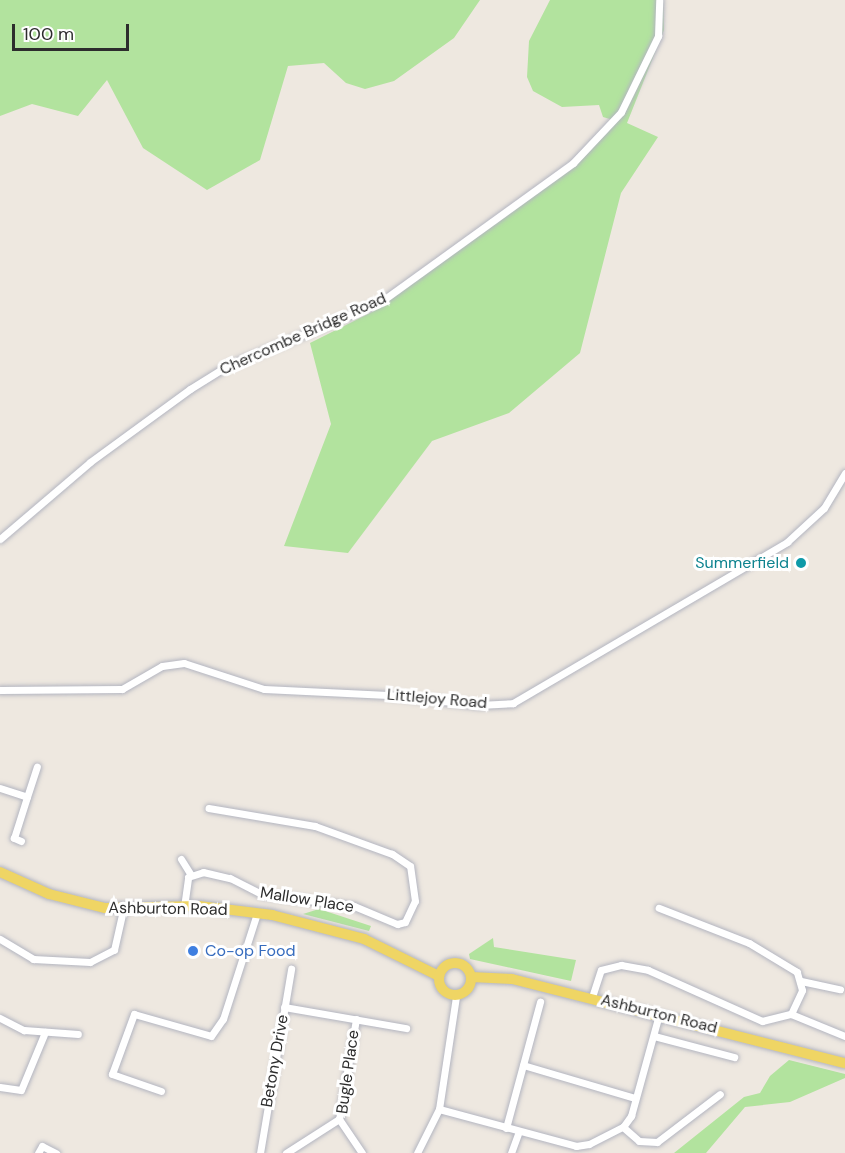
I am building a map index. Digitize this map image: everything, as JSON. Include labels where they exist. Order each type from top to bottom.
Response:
[{"type":"main road","name":"Ashburton Road","points":[[0,872],[72,901],[123,910],[184,907],[257,913],[364,939],[439,976]]},
{"type":"main road","name":"Ashburton Road","points":[[456,996],[441,989],[439,976],[447,965],[457,963],[471,977],[501,977],[592,997],[845,1063]]},
{"type":"main road","points":[[456,996],[466,992],[471,977]]},
{"type":"street","name":"Chercombe Bridge Road","points":[[0,539],[90,462],[190,389],[227,366],[379,303],[573,163],[621,112],[658,36],[658,0]]},
{"type":"street","name":"Littlejoy Road","points":[[0,690],[122,688],[162,666],[184,663],[264,688],[479,705],[513,703],[788,542],[824,508],[845,473]]},
{"type":"street","points":[[21,842],[14,838],[37,767]]},
{"type":"street","points":[[0,788],[27,797]]},
{"type":"street","name":"Mallow Place","points":[[190,875],[219,874],[261,894],[346,904],[397,924],[405,922],[415,901],[410,866],[392,854],[315,826],[209,808]]},
{"type":"street","points":[[181,860],[190,875],[184,884],[184,907]]},
{"type":"street","points":[[659,908],[749,943],[797,972],[801,981],[800,999],[790,1014]]},
{"type":"street","points":[[0,939],[33,959],[90,962],[114,950],[123,910]]},
{"type":"street","points":[[161,1091],[112,1074],[134,1014],[211,1036],[217,1031],[257,913]]},
{"type":"street","points":[[592,997],[601,970],[621,965],[648,970],[762,1021],[790,1014],[845,1036]]},
{"type":"street","name":"Betony Drive","points":[[260,1153],[291,969]]},
{"type":"street","points":[[801,981],[840,989]]},
{"type":"street","points":[[417,1153],[439,1109],[456,996]]},
{"type":"street","points":[[506,1128],[540,1002]]},
{"type":"street","name":"Bugle Place","points":[[284,1007],[406,1028]]},
{"type":"street","points":[[439,1109],[519,1131],[576,1150],[623,1126],[635,1098],[659,1014]]},
{"type":"street","points":[[0,1018],[24,1030],[78,1034]]},
{"type":"street","name":"Bugle Place","points":[[356,1019],[339,1119],[362,1153]]},
{"type":"street","points":[[0,1087],[21,1090],[45,1032]]},
{"type":"street","points":[[654,1036],[734,1057]]},
{"type":"street","points":[[523,1065],[635,1098]]},
{"type":"street","points":[[623,1126],[639,1141],[657,1142],[720,1095]]},
{"type":"street","points":[[286,1153],[339,1119]]},
{"type":"street","points":[[511,1153],[519,1131]]},
{"type":"street","points":[[38,1153],[42,1146],[56,1153]]},
{"type":"green space","points":[[0,0],[480,0],[454,38],[394,81],[365,89],[346,83],[324,63],[288,66],[260,160],[207,190],[143,148],[107,80],[78,116],[32,104],[0,116]]},
{"type":"green space","points":[[550,0],[663,0],[664,30],[627,123],[658,137],[621,193],[580,353],[509,413],[432,441],[348,553],[284,546],[331,424],[310,343],[374,311],[575,164],[613,120],[603,117],[599,105],[562,107],[533,91],[527,77],[529,41]]},
{"type":"green space","points":[[319,909],[371,926],[369,931],[303,914]]},
{"type":"green space","points":[[493,938],[494,947],[576,960],[571,981],[470,959],[469,954]]},
{"type":"green space","points":[[789,1060],[845,1074],[845,1078],[790,1102],[745,1107],[706,1153],[674,1153],[744,1097],[760,1093],[770,1076]]},
{"type":"place","name":"Summerfield","points":[[801,563]]},
{"type":"place","name":"Co-op Food","points":[[193,951]]}]
